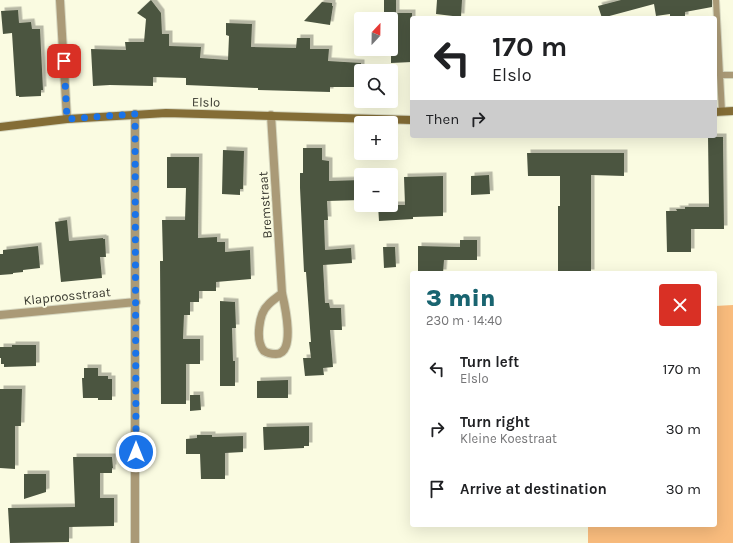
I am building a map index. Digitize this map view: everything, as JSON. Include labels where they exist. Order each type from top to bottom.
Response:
[{"type":"street","points":[[60,0],[67,119]]},
{"type":"street","points":[[718,112],[733,111]]},
{"type":"street","name":"Elslo","points":[[0,127],[67,119],[166,113],[410,120]]},
{"type":"street","points":[[135,114],[136,543]]},
{"type":"street","name":"Bremstraat","points":[[272,115],[282,293],[288,338],[284,350],[278,354],[272,354],[265,352],[262,347],[259,337],[259,323],[267,305],[282,293]]},
{"type":"street","name":"Klaproosstraat","points":[[0,315],[136,302]]},
{"type":"lane","points":[[716,0],[717,16]]},
{"type":"lane","points":[[717,19],[720,75],[718,112]]},
{"type":"lane","points":[[720,75],[733,75]]},
{"type":"shaded area","points":[[733,305],[733,543],[588,543],[588,527],[717,527],[717,306]]},
{"type":"building","points":[[151,0],[161,13],[162,34],[169,34],[169,46],[201,47],[200,58],[228,60],[229,36],[226,35],[226,23],[252,24],[251,47],[296,48],[297,38],[310,38],[310,49],[329,49],[328,61],[361,64],[354,64],[354,87],[330,87],[330,92],[258,90],[258,88],[186,85],[186,78],[153,77],[153,86],[93,86],[91,49],[126,50],[125,42],[144,42],[146,19],[137,13]]},
{"type":"building","points":[[384,0],[396,0],[396,12],[384,12]]},
{"type":"building","points":[[437,0],[462,0],[461,16],[436,14]]},
{"type":"building","points":[[621,0],[712,0],[712,7],[685,12],[685,16],[670,16],[670,14],[656,16],[654,4],[609,16],[601,16],[598,6]]},
{"type":"building","points":[[322,2],[332,3],[333,6],[330,25],[304,21]]},
{"type":"building","points":[[18,10],[19,23],[31,22],[32,29],[40,29],[43,90],[41,90],[41,96],[16,96],[12,33],[3,34],[1,11]]},
{"type":"building","points":[[398,13],[412,13],[412,16],[410,16],[410,62],[391,63],[391,56],[398,56]]},
{"type":"building","points":[[723,137],[724,229],[691,229],[691,252],[667,252],[666,211],[677,211],[676,209],[685,209],[685,207],[709,207],[708,138]]},
{"type":"building","points":[[303,148],[322,148],[322,160],[329,161],[329,181],[354,180],[354,200],[327,201],[328,220],[324,220],[325,250],[351,248],[352,263],[323,265],[325,303],[329,303],[330,308],[341,308],[342,330],[330,330],[333,367],[323,368],[324,375],[305,376],[303,358],[311,358],[309,342],[311,342],[306,272],[304,272],[300,188],[300,173],[303,173]]},
{"type":"building","points":[[223,150],[244,151],[243,189],[240,189],[240,195],[222,194]]},
{"type":"building","points":[[527,153],[624,153],[624,176],[591,175],[591,271],[558,271],[558,206],[560,206],[560,176],[528,176]]},
{"type":"building","points":[[167,157],[199,157],[198,238],[217,237],[217,242],[225,242],[225,252],[250,250],[251,279],[216,282],[216,291],[199,291],[199,302],[190,302],[190,315],[184,315],[183,339],[200,339],[200,364],[186,364],[186,404],[161,404],[160,261],[163,261],[162,220],[185,220],[186,188],[167,188]]},
{"type":"building","points":[[489,175],[490,194],[471,195],[471,176]]},
{"type":"building","points":[[443,176],[443,216],[413,217],[413,219],[379,221],[378,212],[398,212],[398,205],[405,205],[404,177]]},
{"type":"building","points":[[67,220],[69,241],[105,239],[106,257],[100,257],[102,278],[61,282],[55,222]]},
{"type":"building","points":[[460,240],[477,240],[477,260],[444,260],[443,271],[418,271],[418,246],[460,247]]},
{"type":"building","points":[[38,246],[40,268],[23,270],[23,272],[13,274],[0,275],[0,254],[3,254],[3,250]]},
{"type":"building","points":[[383,247],[395,247],[396,267],[384,268]]},
{"type":"building","points":[[220,301],[235,302],[236,328],[232,328],[233,361],[235,361],[235,386],[220,386]]},
{"type":"building","points":[[12,345],[36,345],[36,366],[4,367],[4,364],[1,364],[0,347],[12,347]]},
{"type":"building","points":[[84,368],[98,368],[98,376],[108,376],[108,379],[112,379],[112,400],[83,398],[82,378],[84,378]]},
{"type":"building","points":[[288,380],[288,398],[257,398],[257,381]]},
{"type":"building","points":[[0,389],[22,389],[21,426],[15,426],[15,469],[0,468]]},
{"type":"building","points":[[190,395],[200,395],[201,410],[190,411]]},
{"type":"building","points":[[309,426],[309,446],[304,446],[304,448],[264,450],[263,427]]},
{"type":"building","points":[[197,435],[212,435],[212,437],[243,436],[243,452],[225,453],[225,479],[201,479],[200,454],[186,454],[186,439],[197,438]]},
{"type":"building","points":[[73,457],[112,457],[112,473],[100,473],[100,498],[114,498],[114,526],[69,527],[69,542],[10,543],[8,508],[75,507]]},
{"type":"building","points":[[24,474],[46,474],[46,492],[24,499]]},
{"type":"route","points":[[64,61],[67,119],[135,114],[136,452]]}]
